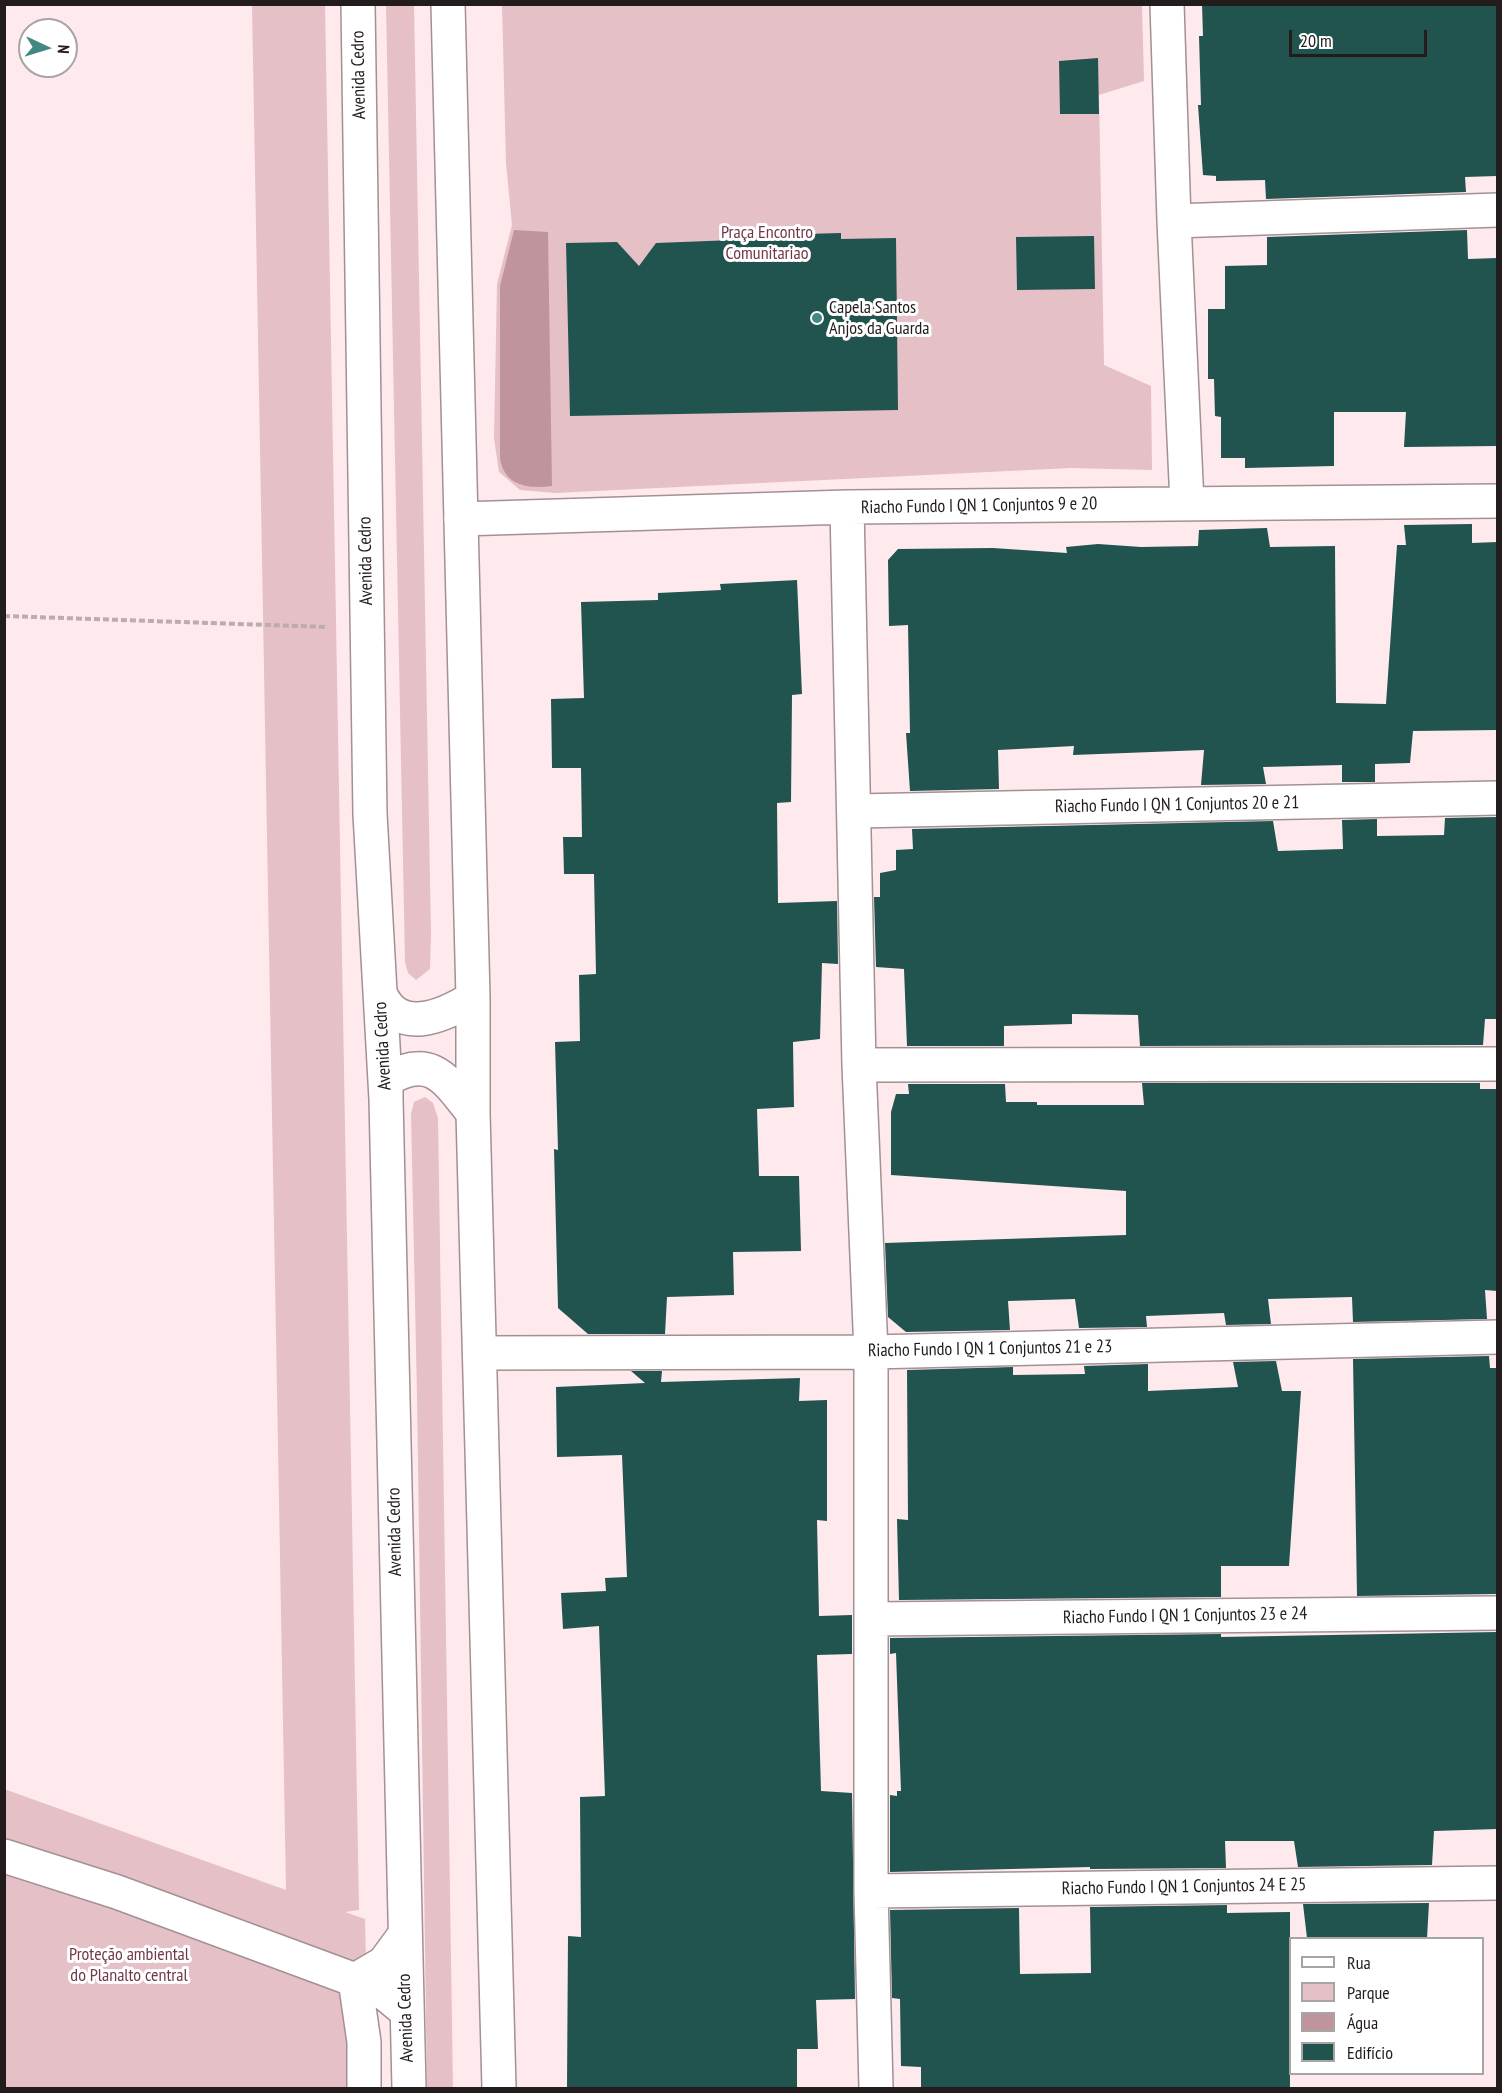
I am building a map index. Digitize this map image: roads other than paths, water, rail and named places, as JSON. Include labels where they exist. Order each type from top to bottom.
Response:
[{"type":"street","name":"Avenida Cedro","points":[[358,4],[370,814],[386,1099],[403,1937],[409,2088]]},
{"type":"street","points":[[448,4],[473,998],[473,1113],[482,1353],[500,2088]]},
{"type":"street","points":[[1167,4],[1187,503]]},
{"type":"street","points":[[1174,220],[1497,210]]},
{"type":"street","name":"Riacho Fundo I QN 1 Conjuntos 9 e 20","points":[[460,519],[847,507],[1497,501]]},
{"type":"street","points":[[847,507],[856,812],[859,1065],[871,1352],[873,1619],[871,1891],[876,2088]]},
{"type":"street","name":"Riacho Fundo I QN 1 Conjuntos 20 e 21","points":[[856,812],[1497,798]]},
{"type":"street","points":[[380,993],[387,1009],[399,1016],[428,1019],[446,1015],[473,998]]},
{"type":"street","points":[[859,1065],[1497,1064]]},
{"type":"street","points":[[386,1099],[386,1080],[401,1071],[424,1070],[448,1080],[473,1113]]},
{"type":"street","name":"Riacho Fundo I QN 1 Conjuntos 21 e 23","points":[[482,1353],[871,1352],[1497,1337]]},
{"type":"street","name":"Riacho Fundo I QN 1 Conjuntos 23 e 24","points":[[873,1619],[1497,1613]]},
{"type":"street","points":[[4,1856],[117,1892],[355,1980],[383,1992],[406,2012]]},
{"type":"street","name":"Riacho Fundo I QN 1 Conjuntos 24 E 25","points":[[871,1891],[1497,1883]]},
{"type":"street","points":[[355,1980],[384,1963],[403,1937]]},
{"type":"street","points":[[355,1980],[364,2042],[363,2088]]},
{"type":"water","points":[[514,230],[548,232],[552,486],[534,487],[519,484],[507,475],[500,459],[500,286]]},
{"type":"place","name":"Capela Santos Anjos da Guarda","points":[[817,318]]},
{"type":"park label","name":"Praça Encontro Comunitariao","points":[[767,243]]},
{"type":"park label","name":"Proteção ambiental do Planalto central","points":[[129,1965]]}]
